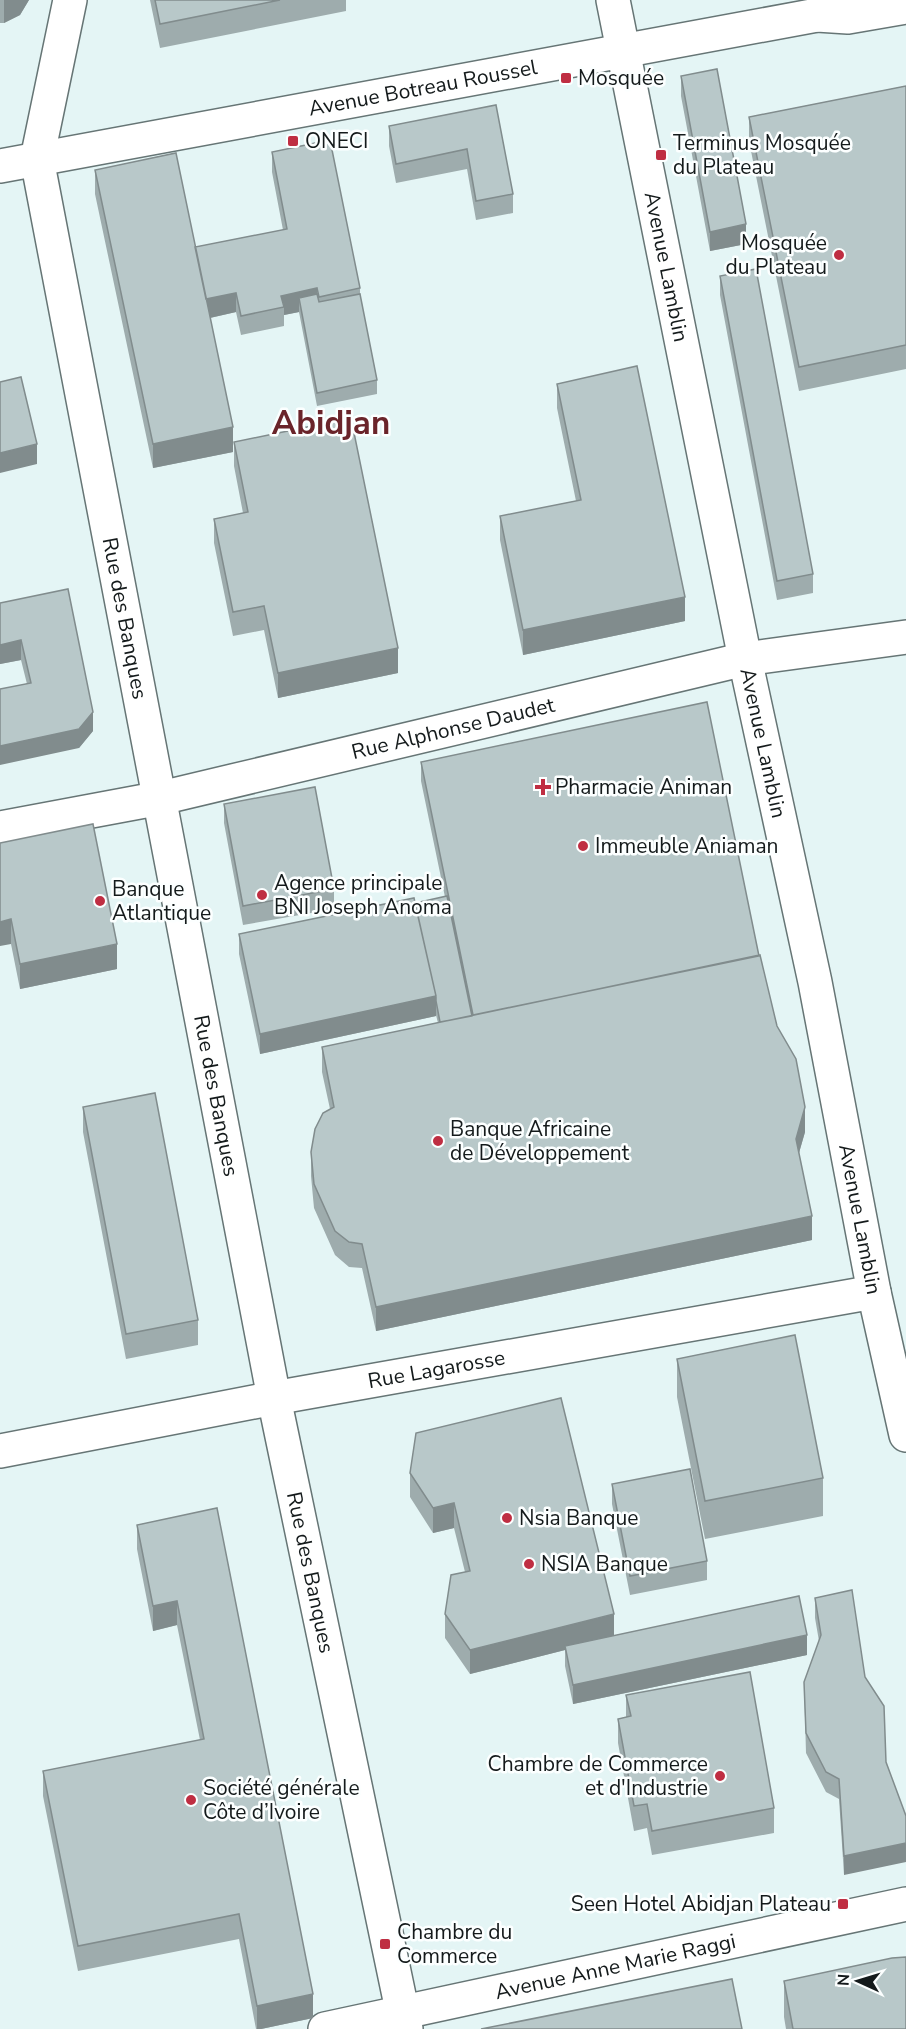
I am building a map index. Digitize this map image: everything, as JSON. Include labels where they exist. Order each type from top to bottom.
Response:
[{"type":"street","points":[[37,159],[70,0]]},
{"type":"street","name":"Avenue Lamblin","points":[[613,0],[745,659],[815,982],[874,1292],[906,1435]]},
{"type":"street","name":"Avenue Botreau Roussel","points":[[0,166],[344,104],[830,8],[848,16],[906,7]]},
{"type":"street","name":"Rue des Banques","points":[[37,159],[274,1398],[404,2020]]},
{"type":"street","name":"Rue Alphonse Daudet","points":[[0,828],[161,798],[745,659],[906,637]]},
{"type":"street","name":"Rue Lagarosse","points":[[0,1451],[274,1398],[874,1292]]},
{"type":"street","name":"Avenue Anne Marie Raggi","points":[[325,2029],[404,2020],[906,1904]]},
{"type":"building","points":[[155,0],[280,0],[160,24]]},
{"type":"building","points":[[717,69],[746,224],[710,232],[681,76]]},
{"type":"building","name":"Mosquée du Plateau","points":[[906,86],[906,345],[799,367],[749,117]]},
{"type":"building","points":[[496,105],[513,194],[476,201],[467,149],[396,164],[389,126]]},
{"type":"building","points":[[330,140],[360,288],[319,297],[317,288],[281,296],[284,307],[241,316],[236,293],[206,299],[195,247],[287,229],[272,152]]},
{"type":"building","points":[[176,153],[233,427],[153,444],[95,170]]},
{"type":"building","points":[[756,269],[813,574],[777,581],[720,276]]},
{"type":"building","points":[[317,294],[319,302],[360,294],[377,380],[317,393],[299,298]]},
{"type":"building","points":[[637,366],[685,597],[523,630],[500,516],[581,500],[557,384]]},
{"type":"building","points":[[21,377],[37,444],[0,453],[0,382]]},
{"type":"building","points":[[351,418],[398,648],[278,673],[264,606],[233,612],[214,519],[248,512],[234,442]]},
{"type":"building","points":[[68,589],[93,712],[79,729],[0,746],[0,689],[31,683],[21,640],[0,645],[0,603]]},
{"type":"building","name":"Immeuble Aniaman","points":[[707,702],[759,956],[473,1015],[421,762]]},
{"type":"building","points":[[315,787],[334,889],[243,906],[224,804]]},
{"type":"building","points":[[93,824],[117,944],[20,964],[11,919],[0,922],[0,843]]},
{"type":"building","points":[[447,896],[472,1016],[440,1022],[415,903]]},
{"type":"building","points":[[414,898],[436,996],[260,1034],[239,934]]},
{"type":"building","points":[[760,955],[777,1026],[796,1059],[805,1107],[796,1139],[812,1216],[376,1307],[362,1244],[349,1242],[335,1231],[314,1184],[311,1152],[315,1129],[323,1113],[334,1107],[322,1047]]},
{"type":"building","points":[[155,1093],[198,1320],[126,1334],[83,1107]]},
{"type":"building","points":[[795,1335],[823,1478],[705,1501],[677,1359]]},
{"type":"building","name":"NSIA Banque","points":[[561,1398],[614,1614],[470,1650],[445,1614],[451,1575],[470,1571],[454,1503],[433,1508],[410,1473],[416,1433]]},
{"type":"building","points":[[690,1469],[707,1561],[630,1576],[612,1484]]},
{"type":"building","points":[[217,1508],[313,1994],[257,2006],[239,1914],[78,1946],[43,1771],[204,1739],[177,1601],[153,1606],[137,1525]]},
{"type":"building","points":[[852,1590],[865,1677],[884,1706],[886,1762],[906,1816],[906,1843],[844,1856],[839,1779],[826,1772],[806,1733],[804,1682],[821,1635],[815,1598]]},
{"type":"building","points":[[799,1596],[807,1635],[573,1685],[565,1646]]},
{"type":"building","points":[[750,1672],[774,1808],[652,1831],[647,1804],[634,1806],[618,1719],[631,1716],[626,1695]]},
{"type":"building","points":[[906,1957],[906,2029],[793,2029],[784,1981]]},
{"type":"building","points":[[732,1979],[742,2029],[481,2029]]},
{"type":"place","name":"Mosquée","points":[[566,78]]},
{"type":"place","name":"ONECI","points":[[293,141]]},
{"type":"place","name":"Terminus Mosquée du Plateau","points":[[661,155]]},
{"type":"place","name":"Mosquée du Plateau","points":[[839,255]]},
{"type":"place","name":"Pharmacie Animan","points":[[543,787]]},
{"type":"place","name":"Immeuble Aniaman","points":[[583,846]]},
{"type":"place","name":"Agence principale BNI Joseph Anoma","points":[[262,895]]},
{"type":"place","name":"Banque Atlantique","points":[[100,901]]},
{"type":"place","name":"Banque Africaine de Développement","points":[[438,1141]]},
{"type":"place","name":"Nsia Banque","points":[[507,1518]]},
{"type":"place","name":"NSIA Banque","points":[[529,1564]]},
{"type":"place","name":"Chambre de Commerce et d'Industrie","points":[[720,1776]]},
{"type":"place","name":"Société générale Côte d’Ivoire","points":[[191,1800]]},
{"type":"place","name":"Seen Hotel Abidjan Plateau","points":[[843,1904]]},
{"type":"place","name":"Chambre du Commerce","points":[[385,1944]]},
{"type":"district","name":"Abidjan","points":[[331,422]]}]
